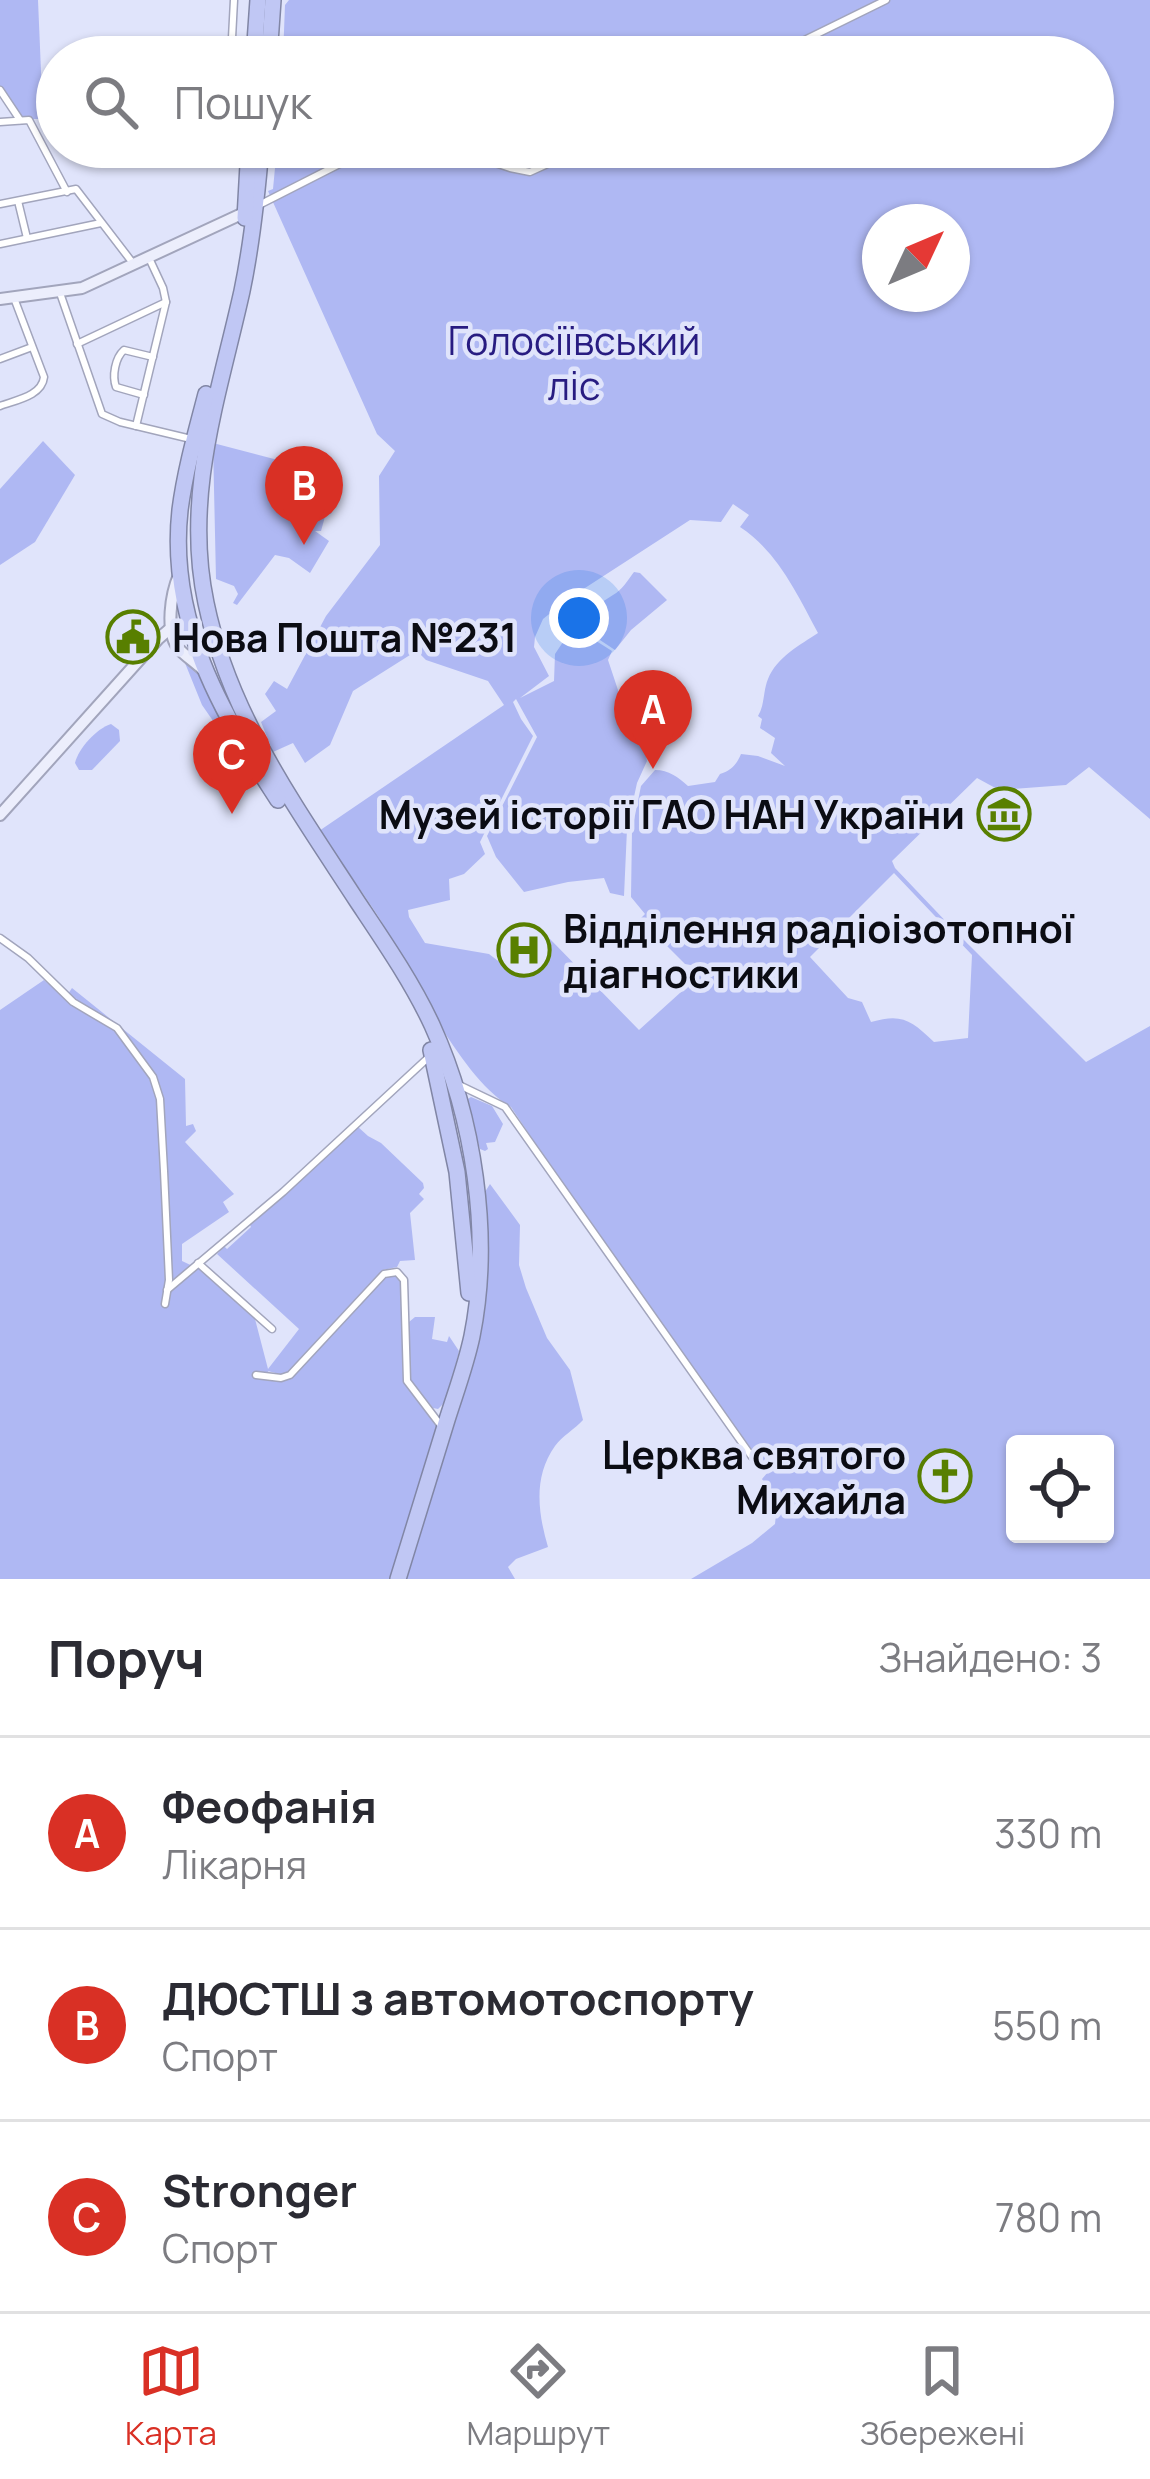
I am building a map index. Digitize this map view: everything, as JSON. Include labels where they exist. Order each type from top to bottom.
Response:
[{"type":"highway","points":[[255,36],[258,0]]},
{"type":"highway","points":[[271,36],[276,4]]},
{"type":"highway","points":[[250,168],[251,209],[182,495],[178,545],[188,624],[207,675],[254,763],[418,1019],[466,1178]]},
{"type":"highway","points":[[258,168],[242,292],[203,452],[198,546],[212,632],[257,742],[419,1002],[442,1051],[459,1107],[469,1281],[464,1361],[398,1579]]},
{"type":"highway","points":[[178,545],[188,538],[198,546]]},
{"type":"street","points":[[232,36],[234,0]]},
{"type":"street","points":[[813,36],[886,0]]},
{"type":"street","points":[[0,90],[20,120]]},
{"type":"street","points":[[0,122],[29,121],[36,133]]},
{"type":"street","points":[[55,168],[69,192]]},
{"type":"street","points":[[0,299],[82,288],[332,168]]},
{"type":"street","points":[[510,168],[530,172],[539,168]]},
{"type":"street","points":[[0,204],[76,189],[98,224],[134,265]]},
{"type":"street","points":[[18,201],[26,238]]},
{"type":"street","points":[[0,244],[98,224]]},
{"type":"street","points":[[136,427],[166,302],[149,258]]},
{"type":"street","points":[[56,294],[102,414],[136,427],[195,439]]},
{"type":"street","points":[[0,406],[40,390],[44,377],[14,298]]},
{"type":"street","points":[[77,344],[166,302]]},
{"type":"street","points":[[0,359],[32,347]]},
{"type":"street","points":[[144,395],[116,387],[114,376],[124,350],[153,357]]},
{"type":"street","points":[[180,572],[173,593],[176,646],[207,675]]},
{"type":"street","points":[[0,815],[172,627]]},
{"type":"street","points":[[0,938],[73,1002],[116,1028],[153,1077],[160,1099],[165,1304]]},
{"type":"street","points":[[167,1290],[283,1192],[432,1053]]},
{"type":"street","points":[[451,1078],[505,1107],[752,1457]]},
{"type":"street","points":[[459,1107],[471,1092]]},
{"type":"street","points":[[198,1263],[272,1328]]},
{"type":"street","points":[[256,1375],[290,1375],[384,1274],[393,1271],[404,1280],[407,1381],[443,1431]]},
{"type":"street","points":[[426,1405],[437,1410],[452,1402]]},
{"type":"green space","points":[[0,0],[38,0],[36,119],[20,119],[0,87]]},
{"type":"green space","name":"Голосіївський ліс","points":[[289,0],[1150,0],[1150,819],[1089,767],[1066,785],[999,790],[977,778],[892,861],[1086,1062],[1150,1026],[1150,1579],[691,1579],[775,1524],[777,1504],[762,1479],[768,1472],[599,1239],[511,1107],[472,1072],[454,1047],[378,916],[319,831],[504,705],[488,681],[420,654],[410,655],[353,691],[330,745],[305,763],[293,743],[273,752],[261,722],[276,711],[265,694],[274,681],[287,689],[326,616],[380,545],[379,476],[395,451],[377,434],[268,191],[273,189],[275,168],[1114,168],[1114,36],[284,36],[285,5]],"holes":[[[733,504],[749,515],[740,527],[776,561],[818,633],[777,664],[758,716],[760,728],[775,738],[771,753],[785,766],[741,754],[715,782],[688,786],[655,770],[641,786],[632,830],[631,897],[645,914],[640,919],[685,964],[702,973],[639,1030],[550,939],[514,973],[489,954],[425,943],[408,910],[450,900],[449,879],[464,874],[485,854],[480,842],[533,736],[513,702],[516,699],[537,737],[487,836],[496,857],[524,892],[604,878],[610,893],[624,896],[627,829],[647,761],[608,660],[612,651],[571,630],[555,654],[554,681],[520,698],[549,676],[534,647],[535,637],[543,619],[568,599],[690,520],[721,522]],[[894,873],[972,955],[968,1038],[934,1042],[906,1020],[871,1022],[862,1002],[848,998],[810,957]]]},
{"type":"green space","points":[[43,441],[75,475],[35,542],[0,565],[0,489]]},
{"type":"green space","points":[[213,443],[316,470],[339,482],[331,514],[326,513],[321,531],[315,531],[329,541],[310,573],[289,558],[275,555],[237,605],[233,603],[238,594],[234,586],[216,579]]},
{"type":"green space","points":[[634,572],[667,600],[615,650],[572,628],[587,611],[619,590]]},
{"type":"green space","points":[[186,660],[196,669],[266,797],[202,705]]},
{"type":"green space","points":[[111,724],[119,730],[120,741],[92,770],[79,770],[75,763],[84,746]]},
{"type":"green space","points":[[44,980],[71,1003],[72,988],[185,1079],[186,1126],[193,1124],[196,1131],[185,1142],[234,1194],[223,1202],[229,1212],[182,1244],[182,1261],[199,1269],[255,1319],[268,1369],[299,1329],[217,1254],[357,1126],[423,1183],[419,1194],[424,1199],[410,1213],[415,1260],[383,1270],[288,1373],[268,1371],[271,1378],[284,1381],[292,1376],[386,1276],[397,1274],[405,1383],[438,1428],[393,1579],[0,1579],[0,1010]]},
{"type":"green space","points":[[471,1097],[492,1106],[503,1124],[495,1142],[486,1143],[485,1151],[480,1149],[466,1100]]},
{"type":"green space","points":[[490,1184],[520,1225],[519,1265],[526,1288],[547,1338],[570,1370],[583,1420],[555,1446],[543,1470],[540,1508],[548,1547],[516,1559],[508,1567],[515,1579],[405,1579],[463,1395],[483,1195]]},
{"type":"green space","points":[[415,1317],[435,1317],[432,1339],[447,1342],[449,1336],[459,1351],[447,1400],[438,1409],[410,1380],[409,1322]]},
{"type":"place","name":"ДЮСТШ з автомотоспорту","points":[[304,545]]},
{"type":"place","name":"Нова Пошта №231","points":[[133,637]]},
{"type":"place","name":"Феофанія","points":[[653,769]]},
{"type":"place","name":"Stronger","points":[[232,814]]},
{"type":"place","name":"Музей історії ГАО НАН України","points":[[1004,814]]},
{"type":"place","name":"Відділення радіоізотопної діагностики","points":[[524,950]]},
{"type":"place","name":"Церква святого Михайла","points":[[945,1476]]}]
